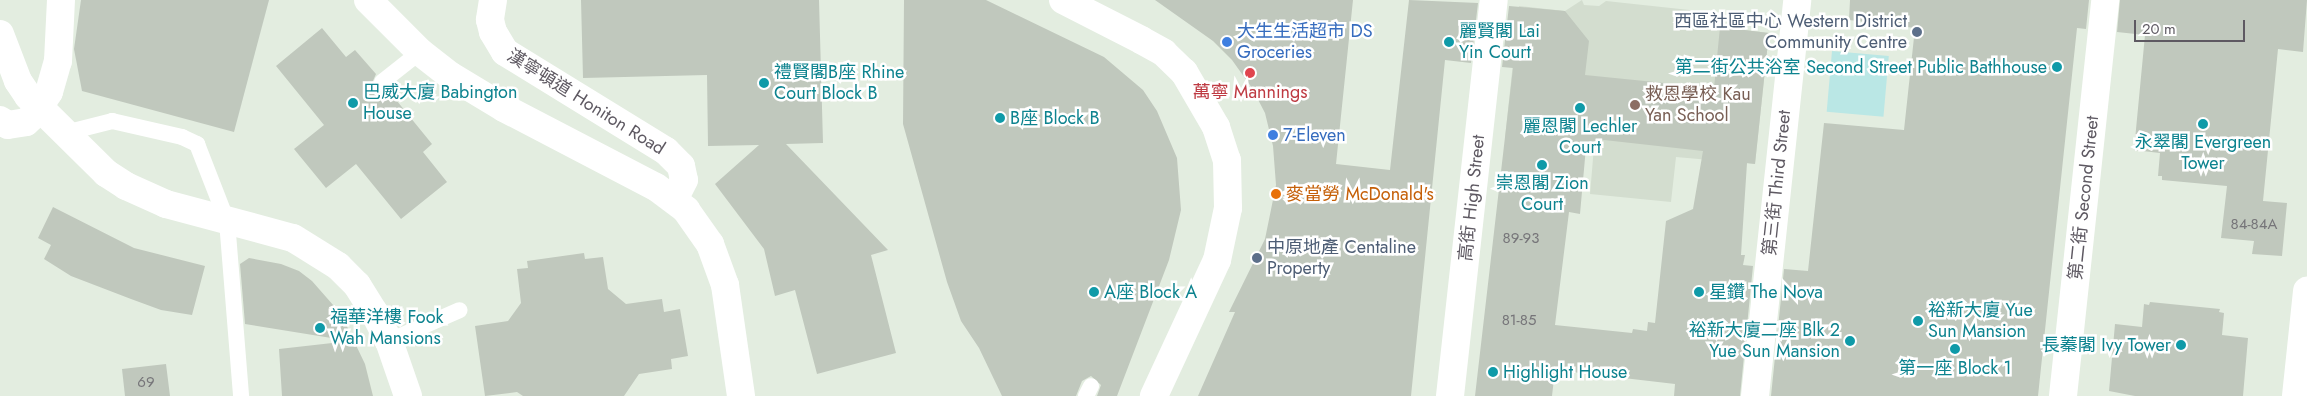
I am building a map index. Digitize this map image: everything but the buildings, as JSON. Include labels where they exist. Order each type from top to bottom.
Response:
[{"type":"street","points":[[0,120],[8,125],[26,122],[39,109],[56,75],[61,0]]},
{"type":"street","points":[[368,0],[420,52],[472,90],[674,200],[700,227],[718,264],[725,285],[742,396]]},
{"type":"street","name":"漢寧頓道 Honiton Road","points":[[493,0],[490,20],[493,32],[505,52],[666,151],[681,166],[684,180],[674,200]]},
{"type":"street","points":[[1063,0],[1141,40],[1164,54],[1184,72],[1216,127],[1227,160],[1228,208],[1218,260],[1154,396]]},
{"type":"street","name":"高街 High Street","points":[[1450,396],[1494,0]]},
{"type":"street","name":"第三街 Third Street","points":[[1755,396],[1796,0]]},
{"type":"street","name":"第二街 Second Street","points":[[2063,396],[2105,0]]},
{"type":"street","points":[[0,34],[18,81],[39,109],[106,173],[126,186],[166,204],[293,238],[338,266],[357,285],[389,341],[408,396]]},
{"type":"street","points":[[2296,396],[2307,291]]},
{"type":"lane","points":[[382,82],[420,52]]},
{"type":"lane","points":[[65,133],[112,121],[190,139],[201,152],[227,221],[241,396]]},
{"type":"lane","points":[[389,341],[460,310]]},
{"type":"shaded area","name":"救恩學校 Kau Yan School","points":[[1582,0],[1584,5],[1599,6],[1606,1],[1708,12],[1714,19],[1721,21],[1721,27],[1769,33],[1755,164],[1676,157],[1671,202],[1590,194],[1594,147],[1505,138],[1519,6],[1565,11]]},
{"type":"shaded area","points":[[1832,51],[1889,56],[1883,117],[1827,112]]},
{"type":"place","name":"西區社區中心 Western District Community Centre","points":[[1917,32]]},
{"type":"place","name":"大生生活超市 DS Groceries","points":[[1227,42]]},
{"type":"place","name":"麗賢閣 Lai Yin Court","points":[[1449,42]]},
{"type":"place","name":"第二街公共浴室 Second Street Public Bathhouse","points":[[2057,67]]},
{"type":"place","name":"萬寧 Mannings","points":[[1250,73]]},
{"type":"place","name":"禮賢閣B座 Rhine Court Block B","points":[[764,83]]},
{"type":"place","name":"巴威大廈 Babington House","points":[[353,103]]},
{"type":"place","name":"救恩學校 Kau Yan School","points":[[1635,105]]},
{"type":"place","name":"麗恩閣 Lechler Court","points":[[1580,108]]},
{"type":"place","name":"B座 Block B","points":[[1000,118]]},
{"type":"place","name":"永翠閣 Evergreen Tower","points":[[2203,124]]},
{"type":"place","name":"7-Eleven","points":[[1273,135]]},
{"type":"place","name":"崇恩閣 Zion Court","points":[[1542,165]]},
{"type":"place","name":"麥當勞 McDonald's","points":[[1276,194]]},
{"type":"place","name":"中原地產 Centaline Property","points":[[1257,258]]},
{"type":"place","name":"A座 Block A","points":[[1094,292]]},
{"type":"place","name":"星鑽 The Nova","points":[[1699,292]]},
{"type":"place","name":"裕新大廈 Yue Sun Mansion","points":[[1918,321]]},
{"type":"place","name":"福華洋樓 Fook Wah Mansions","points":[[320,328]]},
{"type":"place","name":"裕新大廈二座 Blk 2 Yue Sun Mansion","points":[[1850,341]]},
{"type":"place","name":"長蓁閣 Ivy Tower","points":[[2181,345]]},
{"type":"place","name":"第一座 Block 1","points":[[1955,349]]},
{"type":"place","name":"Highlight House","points":[[1493,372]]}]
